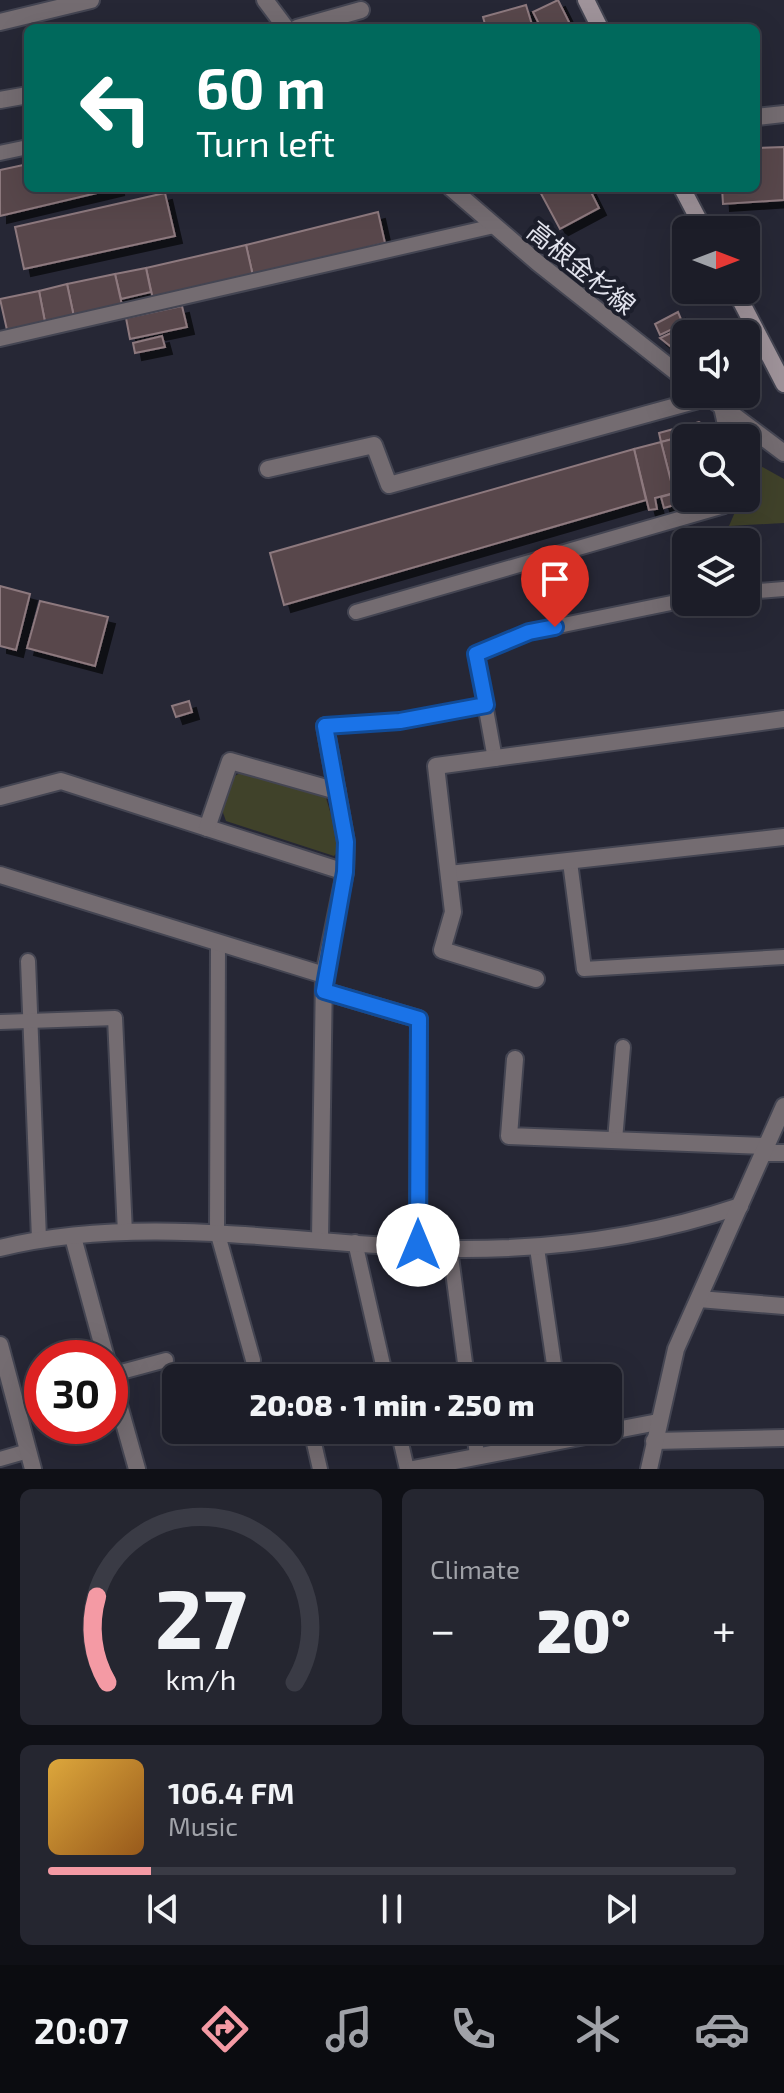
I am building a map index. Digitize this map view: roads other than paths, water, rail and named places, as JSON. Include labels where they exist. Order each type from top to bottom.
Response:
[{"type":"main road","points":[[586,0],[598,24]]},
{"type":"main road","points":[[684,192],[697,216]]},
{"type":"main road","points":[[742,304],[784,384]]},
{"type":"street","points":[[0,22],[91,0]]},
{"type":"street","points":[[265,0],[283,24]]},
{"type":"street","points":[[311,24],[361,10]]},
{"type":"street","points":[[0,100],[24,96]]},
{"type":"street","points":[[760,117],[784,114]]},
{"type":"street","name":"高根金杉線","points":[[456,192],[672,369]]},
{"type":"street","points":[[268,469],[374,445],[389,485],[678,408]]},
{"type":"street","points":[[724,408],[784,453]]},
{"type":"street","points":[[536,979],[442,950],[453,912],[436,766],[784,719]]},
{"type":"street","points":[[320,1240],[324,983],[345,872],[346,842],[325,726]]},
{"type":"street","points":[[207,828],[230,761],[337,791]]},
{"type":"street","points":[[0,797],[61,781],[345,872]]},
{"type":"street","points":[[449,874],[784,837]]},
{"type":"street","points":[[0,875],[218,944],[419,1019],[418,1245]]},
{"type":"street","points":[[515,1059],[509,1136],[765,1149],[784,1153]]},
{"type":"street","points":[[649,1469],[676,1349],[784,1106]]},
{"type":"street","points":[[0,1248],[39,1239],[217,1231],[450,1249],[537,1248],[679,1226],[740,1206]]},
{"type":"street","points":[[73,1237],[101,1340]]},
{"type":"street","points":[[699,1299],[784,1306]]},
{"type":"street","points":[[0,1345],[33,1469]]},
{"type":"street","points":[[622,1427],[658,1422]]},
{"type":"street","points":[[128,1437],[137,1469]]},
{"type":"street","points":[[654,1441],[784,1438]]},
{"type":"street","points":[[410,1469],[524,1444]]},
{"type":"lane","points":[[0,153],[24,148]]},
{"type":"lane","points":[[0,339],[494,226]]},
{"type":"lane","points":[[356,612],[703,512]]},
{"type":"lane","points":[[760,591],[784,589]]},
{"type":"lane","points":[[495,759],[476,654],[529,632],[672,603]]},
{"type":"lane","points":[[325,726],[400,721],[486,705]]},
{"type":"lane","points":[[570,862],[584,969],[784,957]]},
{"type":"lane","points":[[218,944],[217,1231],[253,1360]]},
{"type":"lane","points":[[28,961],[39,1239]]},
{"type":"lane","points":[[0,1022],[115,1018],[125,1233]]},
{"type":"lane","points":[[615,1140],[623,1047]]},
{"type":"lane","points":[[355,1242],[383,1364]]},
{"type":"lane","points":[[537,1248],[554,1364]]},
{"type":"lane","points":[[450,1249],[465,1364]]},
{"type":"lane","points":[[128,1370],[166,1360]]},
{"type":"lane","points":[[314,1444],[320,1469]]},
{"type":"lane","points":[[402,1444],[410,1469]]},
{"type":"lane","points":[[476,1444],[477,1456]]},
{"type":"lane","points":[[0,1459],[28,1451]]}]
